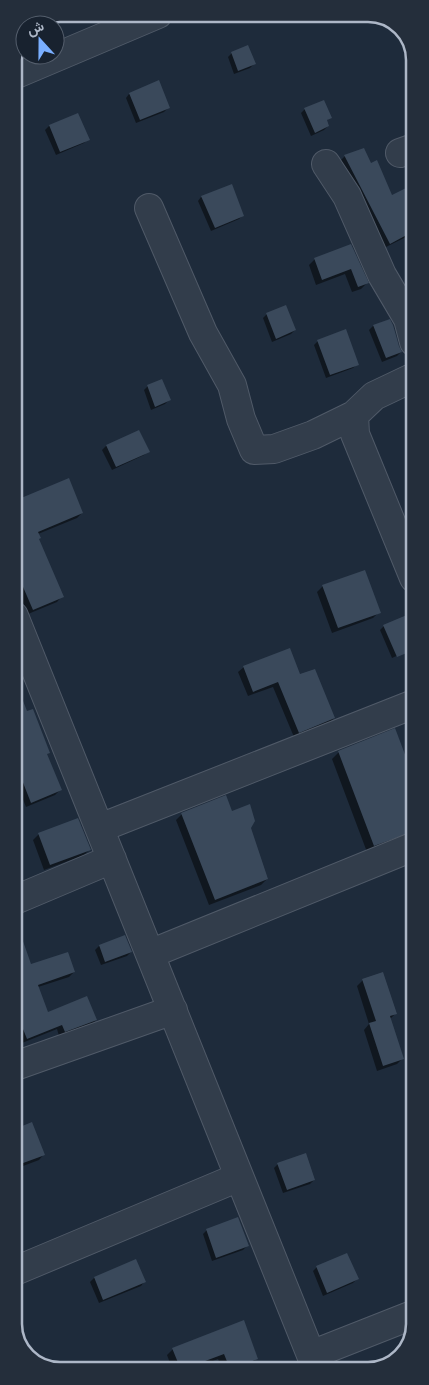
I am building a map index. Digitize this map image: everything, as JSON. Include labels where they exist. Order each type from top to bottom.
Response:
[{"type":"street","points":[[22,72],[139,22]]},
{"type":"street","points":[[326,164],[347,196],[382,275],[407,318]]},
{"type":"street","points":[[149,208],[203,332],[232,385],[241,419],[254,450],[274,449],[313,435],[354,415],[374,396],[407,380]]},
{"type":"street","points":[[354,415],[355,434],[407,561]]},
{"type":"street","points":[[22,636],[314,1362],[407,1318]]},
{"type":"street","points":[[100,828],[407,707]]},
{"type":"street","points":[[150,954],[407,849]]},
{"type":"street","points":[[22,897],[112,859]]},
{"type":"street","points":[[22,1064],[173,1010]]},
{"type":"street","points":[[22,1267],[240,1177]]},
{"type":"building","points":[[248,45],[256,64],[238,71],[231,52]]},
{"type":"building","points":[[159,80],[170,108],[140,120],[129,93]]},
{"type":"building","points":[[324,100],[332,118],[327,120],[329,126],[315,133],[304,108]]},
{"type":"building","points":[[78,113],[90,140],[60,152],[49,125]]},
{"type":"building","points":[[364,148],[371,163],[377,160],[392,195],[407,188],[407,235],[390,244],[344,155]]},
{"type":"building","points":[[232,184],[244,216],[215,228],[201,196]]},
{"type":"building","points":[[351,244],[369,283],[358,287],[351,269],[322,280],[314,258]]},
{"type":"building","points":[[286,305],[296,330],[276,339],[266,313]]},
{"type":"building","points":[[390,319],[402,352],[386,358],[373,325]]},
{"type":"building","points":[[346,329],[359,365],[330,375],[317,340]]},
{"type":"building","points":[[162,379],[171,400],[155,407],[147,385]]},
{"type":"building","points":[[139,430],[150,452],[116,467],[106,445]]},
{"type":"building","points":[[69,478],[83,513],[38,532],[41,538],[39,539],[64,597],[33,610],[22,585],[22,498]]},
{"type":"building","points":[[365,570],[381,613],[338,628],[322,585]]},
{"type":"building","points":[[407,615],[407,653],[397,657],[383,625]]},
{"type":"building","points":[[290,648],[300,674],[315,669],[335,718],[299,733],[278,682],[253,692],[243,666]]},
{"type":"building","points":[[22,698],[27,711],[33,709],[50,753],[47,754],[62,790],[31,803],[22,780]]},
{"type":"building","points":[[395,728],[407,760],[407,834],[374,846],[338,751]]},
{"type":"building","points":[[226,795],[232,811],[250,804],[255,821],[251,828],[268,879],[215,900],[181,813]]},
{"type":"building","points":[[78,818],[91,850],[50,865],[38,833]]},
{"type":"building","points":[[125,935],[132,952],[105,962],[99,945]]},
{"type":"building","points":[[22,938],[31,964],[68,952],[75,972],[38,985],[48,1012],[87,996],[97,1020],[65,1032],[62,1025],[27,1039],[22,1026]]},
{"type":"building","points":[[383,972],[397,1014],[390,1016],[404,1059],[383,1066],[369,1023],[376,1021],[362,979]]},
{"type":"building","points":[[32,1122],[45,1155],[22,1163],[22,1126]]},
{"type":"building","points":[[306,1153],[315,1180],[287,1190],[277,1163]]},
{"type":"building","points":[[238,1217],[249,1246],[216,1258],[206,1229]]},
{"type":"building","points":[[347,1253],[359,1279],[327,1293],[316,1266]]},
{"type":"building","points":[[136,1259],[146,1282],[103,1300],[94,1277]]},
{"type":"building","points":[[244,1320],[258,1359],[250,1362],[227,1362],[224,1354],[202,1362],[178,1362],[172,1348]]}]
